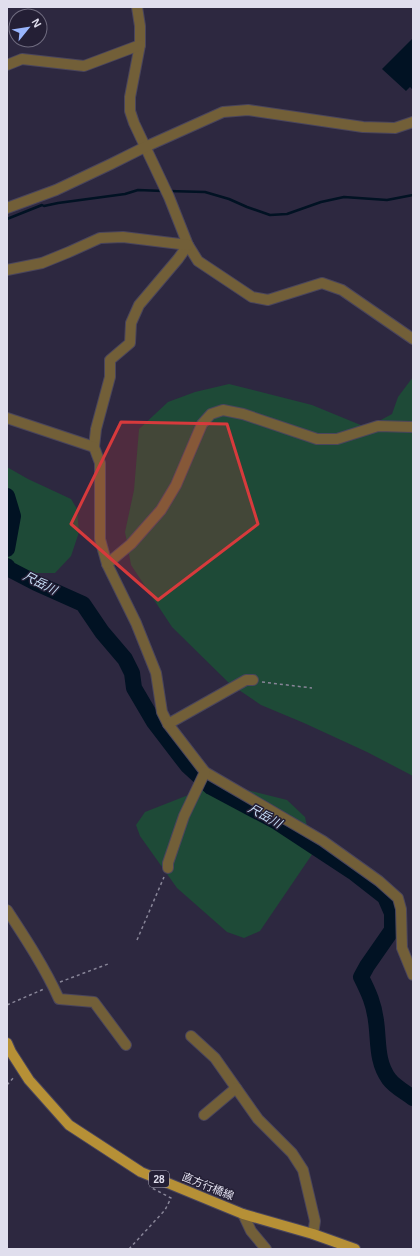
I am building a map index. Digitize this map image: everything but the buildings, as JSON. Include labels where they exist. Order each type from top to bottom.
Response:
[{"type":"main road","name":"直方行橋線","points":[[7,1043],[10,1052],[29,1080],[69,1125],[141,1172],[243,1214],[313,1234],[351,1248]]},
{"type":"street","points":[[137,7],[140,26],[140,45],[130,97],[130,111],[134,123],[169,197],[188,246],[198,261],[252,297],[268,300],[322,283],[342,290],[413,339]]},
{"type":"street","points":[[7,65],[22,59],[84,66],[140,45]]},
{"type":"street","points":[[7,208],[56,190],[145,147],[224,112],[248,110],[363,127],[395,128],[413,122]]},
{"type":"street","points":[[7,270],[42,262],[100,238],[123,237],[188,246]]},
{"type":"street","points":[[188,246],[139,305],[130,323],[130,343],[110,360],[110,377],[96,429],[94,447],[100,463],[100,539],[107,564],[136,623],[156,673],[162,712],[168,724],[205,772],[323,841],[380,881],[398,898],[401,909],[402,948],[413,975]]},
{"type":"street","points":[[107,564],[131,544],[160,510],[176,485],[202,424],[210,414],[223,410],[243,414],[317,439],[337,439],[378,426],[413,426]]},
{"type":"street","points":[[7,418],[94,447]]},
{"type":"street","points":[[168,724],[249,680]]},
{"type":"street","points":[[168,865],[184,816],[205,772]]},
{"type":"street","points":[[7,910],[59,999],[94,1002],[126,1045]]},
{"type":"street","points":[[191,1036],[215,1058],[258,1119],[292,1153],[303,1170],[315,1221],[313,1234]]},
{"type":"street","points":[[204,1115],[236,1088]]},
{"type":"street","points":[[243,1214],[251,1231],[266,1249]]},
{"type":"path","points":[[249,680],[312,688]]},
{"type":"path","points":[[137,940],[168,865]]},
{"type":"path","points":[[7,1005],[52,985],[108,964]]},
{"type":"path","points":[[7,1085],[22,1068]]},
{"type":"path","points":[[129,1249],[165,1210],[171,1198],[150,1187]]},
{"type":"highlighted area","points":[[121,422],[227,424],[258,524],[158,600],[71,524]]},
{"type":"green space","points":[[413,377],[413,776],[367,752],[261,705],[230,684],[172,627],[131,565],[125,532],[134,490],[139,429],[168,402],[195,392],[229,384],[312,405],[363,426],[379,421],[392,414],[398,397]]},
{"type":"green space","points":[[7,467],[28,479],[71,499],[77,509],[79,532],[71,556],[55,573],[36,573],[7,565]]},
{"type":"green space","points":[[235,787],[287,800],[305,817],[313,853],[260,931],[244,938],[227,932],[177,888],[140,836],[136,825],[145,812],[201,790]]},
{"type":"water","points":[[413,38],[413,90],[410,87],[406,91],[382,69]]},
{"type":"waterway","points":[[7,219],[42,205],[44,206],[125,194],[138,190],[163,191]]},
{"type":"waterway","points":[[168,191],[205,192],[229,199],[270,215],[287,214],[321,202],[344,197],[387,200],[413,195]]},
{"type":"waterway","name":"尺岳川","points":[[7,496],[13,516],[7,549]]},
{"type":"waterway","name":"尺岳川","points":[[7,566],[9,569],[36,583],[83,604],[102,632],[125,659],[132,673],[134,688],[154,722],[187,765],[211,787],[277,822],[353,872],[385,897],[392,913],[392,930],[361,977],[369,993],[374,1009],[380,1058],[385,1072],[394,1084],[413,1098]]}]
